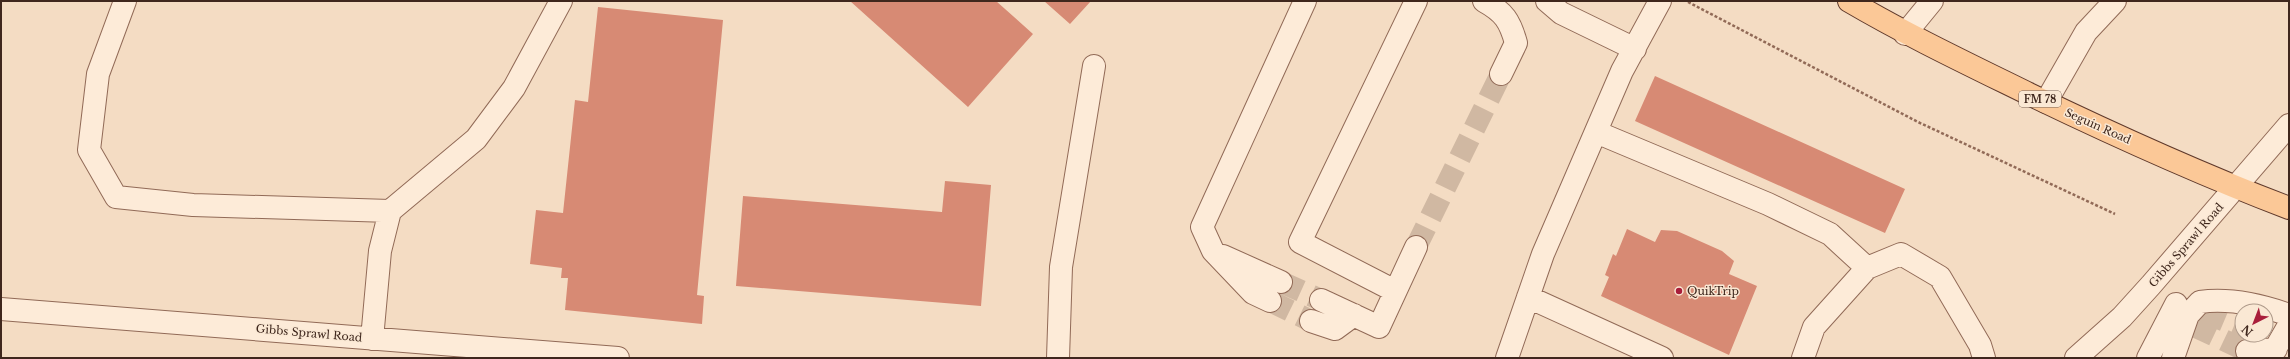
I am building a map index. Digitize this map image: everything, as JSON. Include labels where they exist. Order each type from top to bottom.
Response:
[{"type":"main road","name":"Seguin Road","points":[[1849,1],[1905,34],[2046,102],[2236,188],[2289,208]]},
{"type":"street","points":[[125,1],[98,74],[90,150],[116,197],[193,205],[390,211]]},
{"type":"street","points":[[372,339],[380,251],[390,211],[476,139],[514,88],[561,1]]},
{"type":"street","points":[[1270,301],[1253,293],[1213,251],[1202,227],[1305,1]]},
{"type":"street","points":[[1395,291],[1300,242],[1416,1]]},
{"type":"street","points":[[1484,1],[1497,8],[1511,24],[1516,43],[1501,74]]},
{"type":"street","points":[[1547,1],[1561,13],[1635,49]]},
{"type":"street","points":[[1507,358],[1543,254],[1622,71],[1660,1]]},
{"type":"street","points":[[1905,34],[1932,1]]},
{"type":"street","points":[[2046,102],[2086,32],[2115,1]]},
{"type":"street","points":[[1058,358],[1061,267],[1094,66]]},
{"type":"street","name":"Gibbs Sprawl Road","points":[[2078,357],[2122,317],[2236,188],[2289,125]]},
{"type":"street","points":[[1596,132],[1768,204],[1830,234],[1867,268]]},
{"type":"street","points":[[1320,300],[1379,327],[1416,247]]},
{"type":"street","points":[[1213,251],[1281,282]]},
{"type":"street","points":[[1803,358],[1814,327],[1867,268],[1901,254],[1940,277],[1980,345],[1984,358]]},
{"type":"street","points":[[2151,285],[2190,314]]},
{"type":"street","points":[[1528,297],[1662,358]]},
{"type":"street","points":[[2148,358],[2200,302],[2217,299],[2272,309],[2289,315]]},
{"type":"street","name":"Gibbs Sprawl Road","points":[[1,309],[618,358]]},
{"type":"street","points":[[2173,358],[2190,314]]},
{"type":"street","points":[[1311,321],[1335,329],[1354,315]]},
{"type":"street","points":[[2252,343],[2273,353],[2289,325]]},
{"type":"path","points":[[1685,1],[1918,122],[2115,214]]},
{"type":"building","points":[[850,1],[996,1],[1033,34],[968,107]]},
{"type":"building","points":[[1044,1],[1091,1],[1070,24]]},
{"type":"building","points":[[598,7],[723,20],[697,295],[704,296],[702,324],[565,310],[568,278],[561,278],[562,268],[530,264],[536,210],[563,213],[575,100],[588,102]]},
{"type":"building","points":[[1655,76],[1905,189],[1885,233],[1635,121]]},
{"type":"building","points":[[945,181],[991,185],[981,306],[736,286],[743,196],[942,212]]},
{"type":"building","name":"QuikTrip","points":[[1627,229],[1655,242],[1661,230],[1677,231],[1722,251],[1734,261],[1729,274],[1757,286],[1729,355],[1601,296],[1609,277],[1605,275],[1613,254],[1616,256]]},
{"type":"tunnel","points":[[1416,247],[1501,74]]},
{"type":"tunnel","points":[[1281,282],[1321,300]]},
{"type":"tunnel","points":[[1270,301],[1311,321]]},
{"type":"tunnel","points":[[2204,312],[2234,325]]},
{"type":"tunnel","points":[[2194,326],[2247,351]]},
{"type":"place","name":"QuikTrip","points":[[1679,291]]}]
